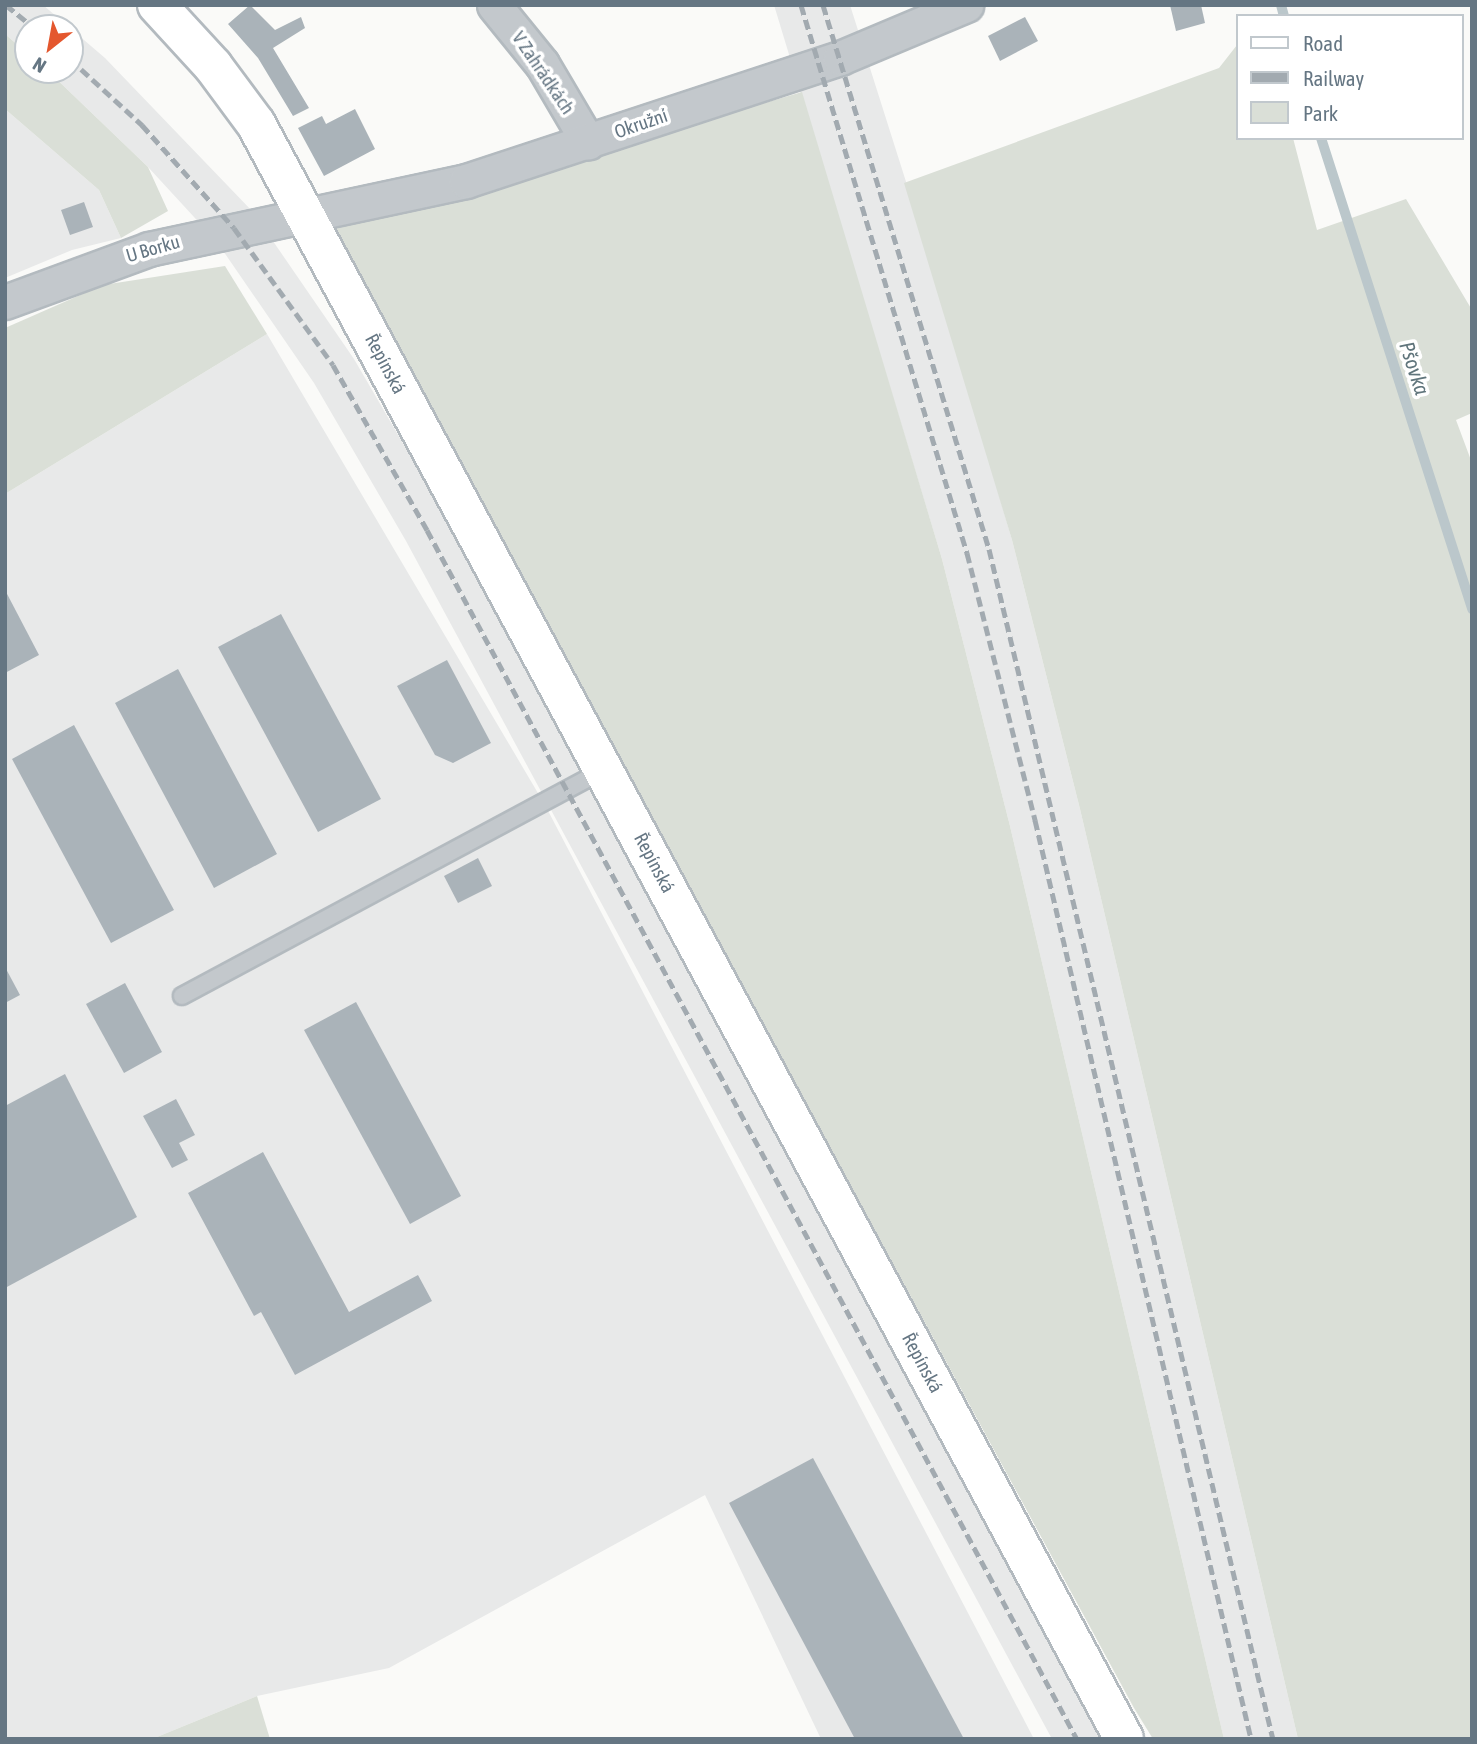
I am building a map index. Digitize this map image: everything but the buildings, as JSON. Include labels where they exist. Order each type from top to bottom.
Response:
[{"type":"street","name":"Řepínská","points":[[157,5],[213,66],[256,124],[1124,1739]]},
{"type":"street","name":"V Zahrádkách","points":[[494,5],[542,64],[588,142]]},
{"type":"street","name":"Okružní","points":[[307,218],[466,181],[588,142],[840,58],[966,5]]},
{"type":"street","name":"U Borku","points":[[5,302],[149,249],[234,228],[307,218]]},
{"type":"lane","points":[[183,996],[604,770]]},
{"type":"shaded area","points":[[5,5],[43,5],[54,14],[14,14],[14,42],[5,34]]},
{"type":"shaded area","points":[[774,5],[850,5],[934,270],[1012,540],[1080,809],[1298,1739],[1224,1739],[1010,826],[942,559]]},
{"type":"shaded area","points":[[84,40],[105,58],[253,212],[354,359],[447,519],[1105,1739],[1052,1739],[406,541],[314,383],[217,242],[148,167],[62,84],[84,84]]},
{"type":"shaded area","points":[[5,109],[99,190],[121,238],[72,250],[5,278]]},
{"type":"shaded area","points":[[267,334],[545,805],[1034,1739],[821,1739],[705,1495],[389,1668],[257,1696],[152,1739],[5,1739],[5,494]]},
{"type":"green space","points":[[5,34],[14,42],[14,84],[62,84],[148,167],[168,211],[121,238],[99,190],[5,109]]},
{"type":"green space","points":[[1236,46],[1236,140],[1294,140],[1317,230],[1406,199],[1472,310],[1472,413],[1456,420],[1472,463],[1472,1739],[1298,1739],[1080,809],[1012,540],[904,183],[1219,68]]},
{"type":"green space","points":[[802,92],[942,559],[1010,826],[1224,1739],[1153,1739],[1134,1708],[332,230]]},
{"type":"green space","points":[[225,266],[267,334],[5,494],[5,328],[103,285]]},
{"type":"green space","points":[[257,1696],[270,1739],[152,1739]]},
{"type":"waterway","name":"Pšovka","points":[[1281,5],[1283,14]]},
{"type":"waterway","name":"Pšovka","points":[[1322,140],[1472,609]]},
{"type":"railway","points":[[6,5],[17,14]]},
{"type":"railway","points":[[801,5],[967,553],[1035,820],[1251,1739]]},
{"type":"railway","points":[[823,5],[989,549],[1273,1739]]},
{"type":"railway","points":[[84,72],[142,125],[234,228],[333,365],[427,530],[1077,1739]]}]
